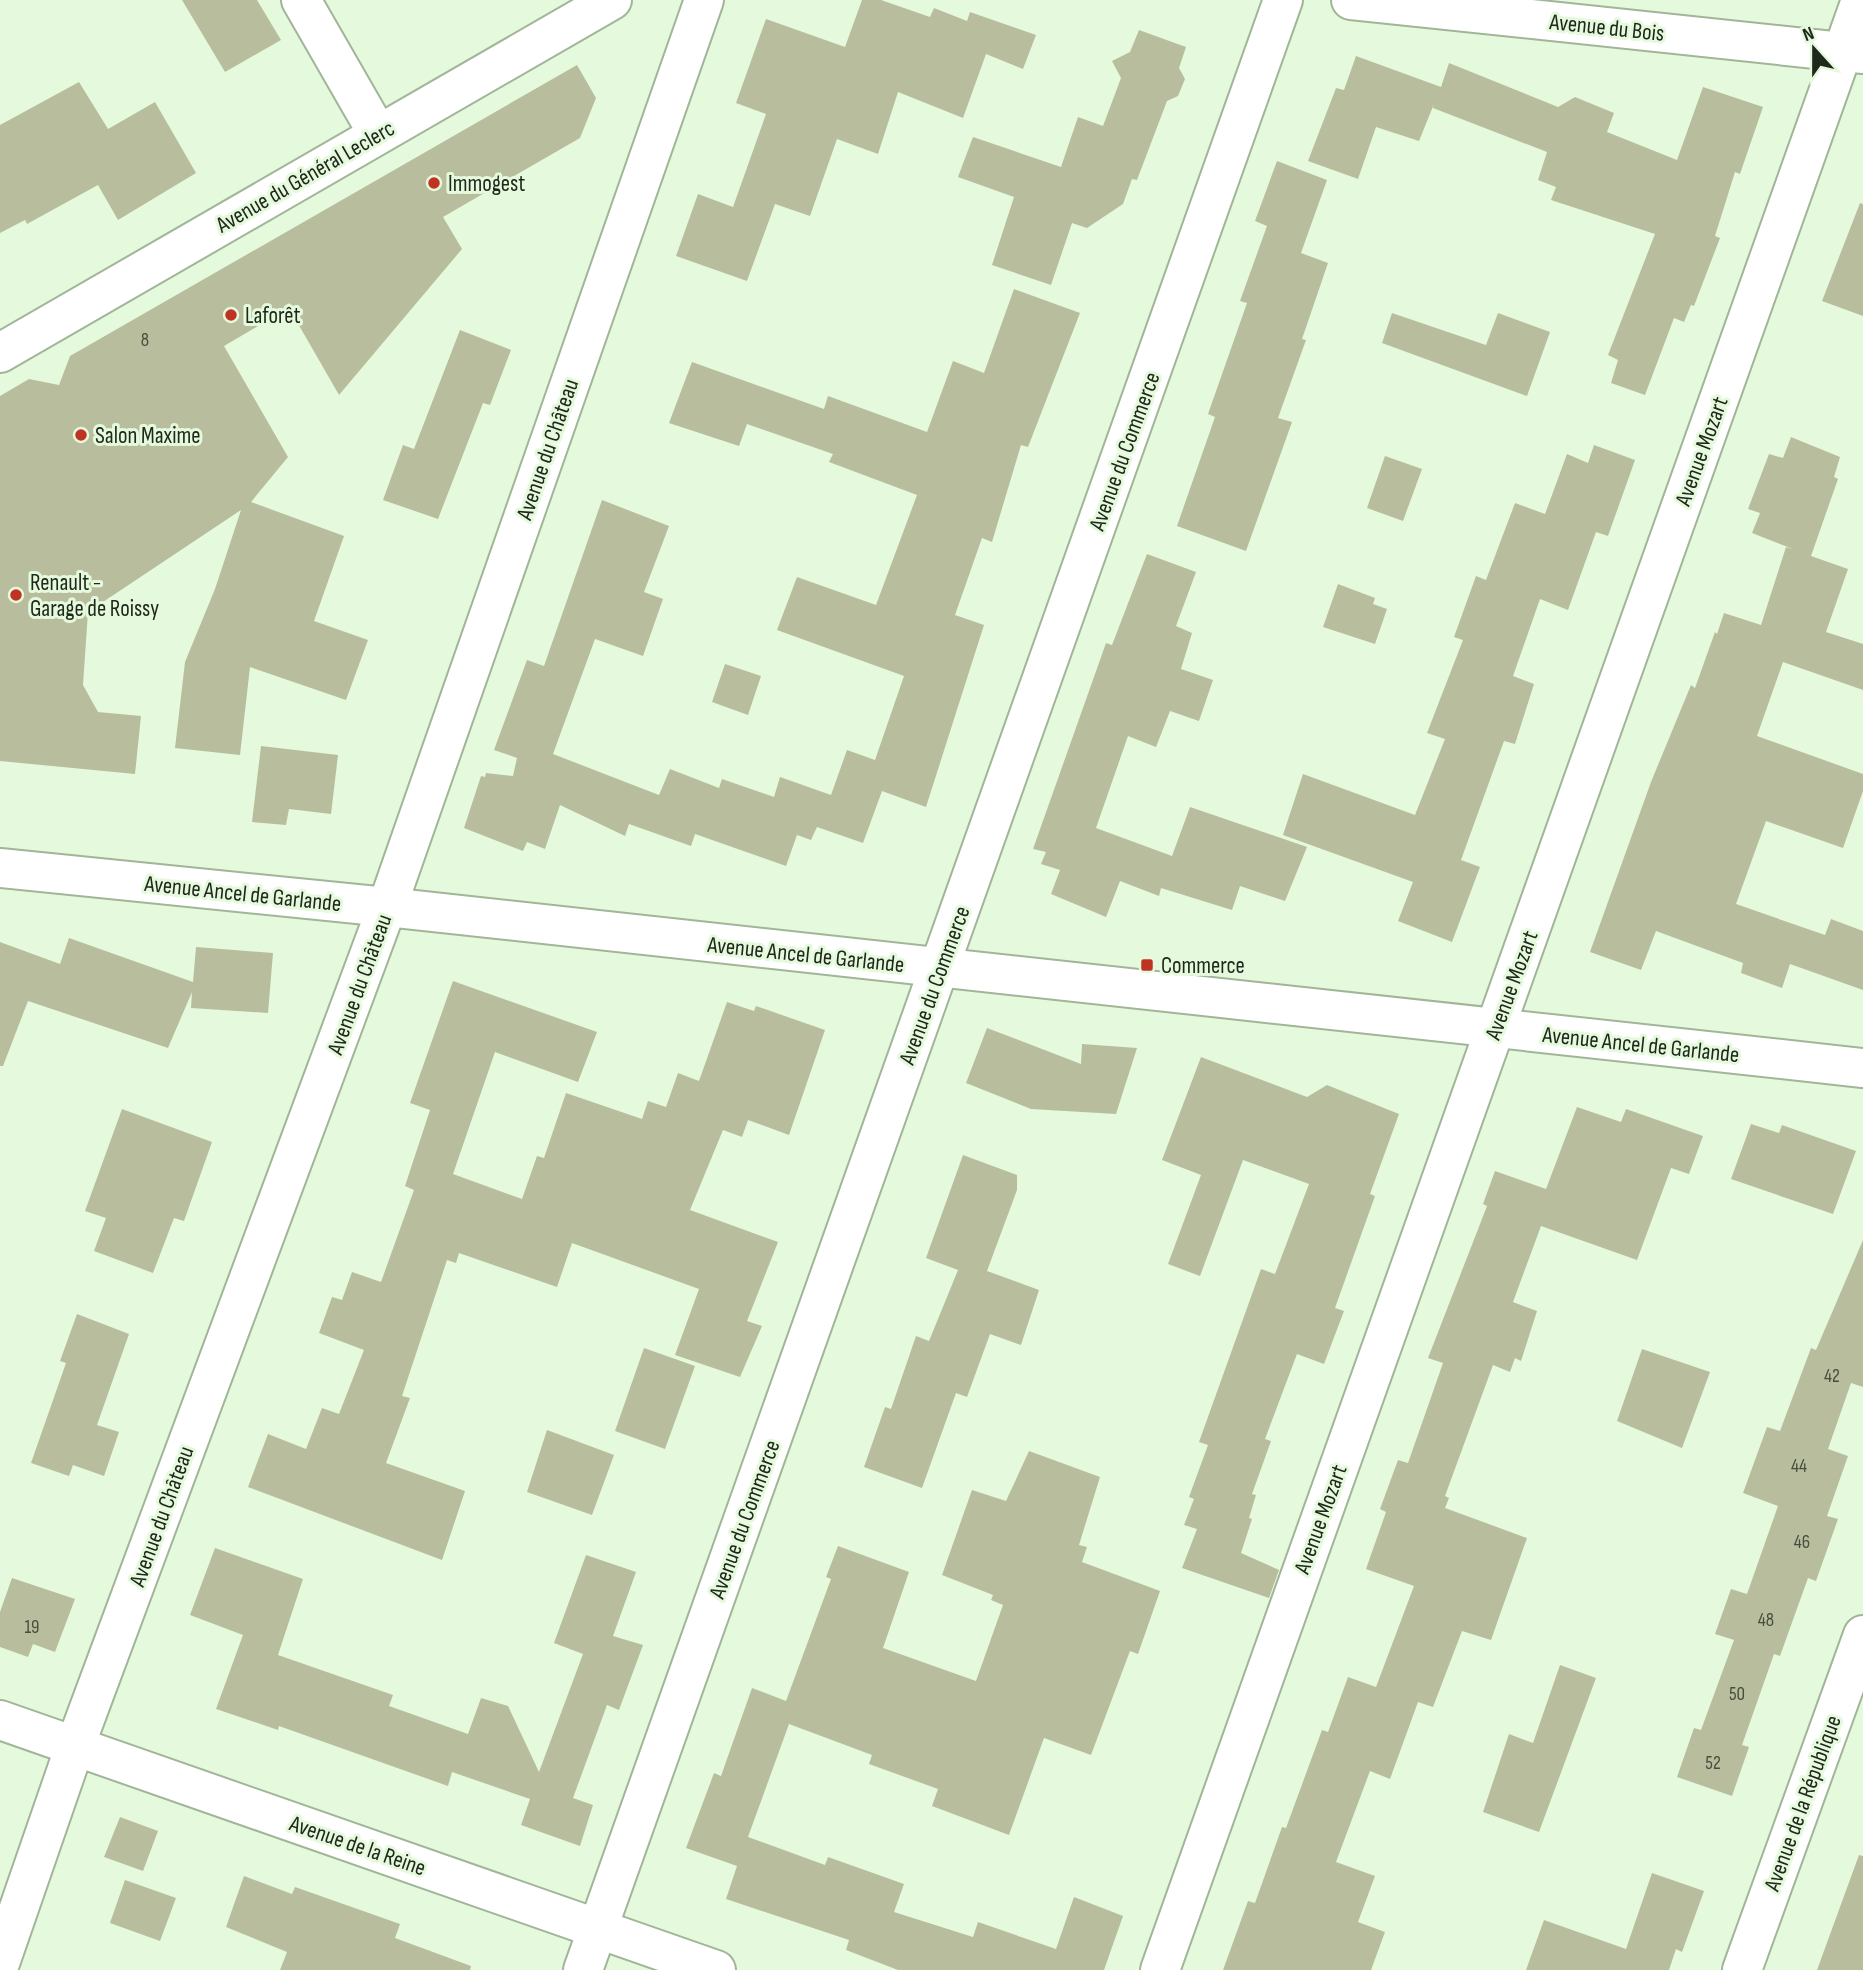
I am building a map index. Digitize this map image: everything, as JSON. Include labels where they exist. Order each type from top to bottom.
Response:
[{"type":"street","points":[[301,0],[378,134]]},
{"type":"street","name":"Avenue du Général Leclerc","points":[[0,353],[612,0]]},
{"type":"street","name":"Avenue du Château","points":[[0,1964],[75,1746],[387,907],[705,0]]},
{"type":"street","name":"Avenue du Commerce","points":[[583,1970],[1283,0]]},
{"type":"street","name":"Avenue du Bois","points":[[1351,0],[1853,53]]},
{"type":"street","name":"Avenue Mozart","points":[[1160,1970],[1495,1029],[1853,53],[1861,0]]},
{"type":"street","name":"Avenue Ancel de Garlande","points":[[0,868],[387,907],[1863,1068]]},
{"type":"street","name":"Avenue de la République","points":[[1742,1970],[1863,1635]]},
{"type":"street","name":"Avenue de la Reine","points":[[0,1720],[716,1970]]},
{"type":"building","points":[[182,0],[257,0],[281,40],[225,72]]},
{"type":"building","points":[[862,0],[881,0],[930,17],[934,8],[967,21],[970,12],[1036,35],[1023,69],[986,54],[963,118],[898,92],[878,154],[837,139],[810,216],[775,204],[747,281],[676,256],[698,194],[733,207],[766,114],[736,103],[766,19],[845,47]]},
{"type":"building","points":[[1139,30],[1186,47],[1179,68],[1185,79],[1178,96],[1167,101],[1137,180],[1132,179],[1123,204],[1087,228],[1072,223],[1051,285],[992,265],[1014,197],[958,177],[973,137],[1061,167],[1078,117],[1103,126],[1121,78],[1112,61],[1130,52]]},
{"type":"building","points":[[1356,56],[1441,87],[1449,63],[1558,107],[1575,97],[1614,113],[1607,132],[1677,160],[1703,87],[1763,107],[1740,174],[1735,172],[1715,236],[1720,238],[1694,306],[1691,305],[1684,322],[1674,318],[1645,395],[1611,383],[1618,360],[1608,355],[1655,234],[1551,200],[1556,187],[1538,180],[1547,152],[1433,108],[1434,104],[1419,141],[1376,127],[1358,179],[1308,161],[1336,88],[1344,90]]},
{"type":"building","points":[[577,65],[596,98],[580,138],[443,217],[462,249],[339,395],[289,308],[224,346],[288,457],[251,502],[344,536],[314,621],[368,640],[346,700],[250,667],[240,755],[175,748],[185,662],[215,589],[241,510],[88,612],[83,685],[98,712],[141,716],[135,774],[0,761],[0,396],[29,379],[59,385],[70,356]]},
{"type":"building","points":[[79,82],[108,129],[155,102],[196,173],[118,220],[98,185],[27,224],[25,220],[0,233],[0,125]]},
{"type":"building","points":[[1277,161],[1327,180],[1301,253],[1328,263],[1302,339],[1306,340],[1278,418],[1292,422],[1246,551],[1177,526],[1215,417],[1208,414],[1247,303],[1240,301],[1267,226],[1255,221]]},
{"type":"building","points":[[1860,203],[1863,204],[1863,316],[1822,301]]},
{"type":"building","points":[[1014,289],[1080,313],[1028,447],[1021,445],[992,542],[982,538],[955,615],[984,625],[926,807],[882,791],[863,843],[817,827],[811,840],[797,835],[786,866],[695,834],[691,846],[629,824],[625,836],[560,805],[545,849],[527,842],[523,851],[464,828],[481,776],[485,777],[486,773],[513,776],[517,758],[494,750],[527,660],[544,666],[602,500],[669,526],[644,592],[663,599],[643,656],[595,639],[553,754],[659,795],[670,769],[719,788],[722,779],[774,797],[780,777],[831,795],[847,750],[875,760],[904,676],[777,630],[797,577],[876,605],[917,495],[829,462],[833,454],[747,424],[739,446],[669,423],[692,362],[824,409],[828,396],[927,432],[953,361],[984,373]]},
{"type":"building","points":[[1392,313],[1486,345],[1498,313],[1550,332],[1527,396],[1382,343]]},
{"type":"building","points":[[460,330],[511,350],[490,405],[483,403],[438,519],[383,500],[403,445],[414,449]]},
{"type":"building","points":[[1791,437],[1840,457],[1834,477],[1838,479],[1811,556],[1848,569],[1826,632],[1863,644],[1863,690],[1783,662],[1757,736],[1863,774],[1863,791],[1843,848],[1766,821],[1736,904],[1825,935],[1831,919],[1863,931],[1863,990],[1790,964],[1782,988],[1741,973],[1743,963],[1656,931],[1641,970],[1590,952],[1651,782],[1691,685],[1695,688],[1724,613],[1761,625],[1786,547],[1793,549],[1752,533],[1760,513],[1748,509],[1769,454],[1783,458]]},
{"type":"building","points":[[1594,445],[1635,460],[1608,536],[1596,532],[1568,610],[1540,599],[1513,676],[1534,684],[1515,744],[1504,741],[1461,860],[1480,867],[1452,942],[1398,921],[1413,882],[1283,835],[1303,774],[1415,815],[1445,739],[1427,733],[1463,640],[1454,637],[1476,576],[1486,580],[1515,503],[1545,514],[1567,454],[1588,463]]},
{"type":"building","points":[[1385,456],[1422,469],[1403,521],[1367,508]]},
{"type":"building","points":[[1147,554],[1196,572],[1176,626],[1192,633],[1181,669],[1213,680],[1199,721],[1170,711],[1156,747],[1128,736],[1096,828],[1172,856],[1190,807],[1307,847],[1285,901],[1240,886],[1232,910],[1161,888],[1159,896],[1120,881],[1106,917],[1051,894],[1060,870],[1041,864],[1046,852],[1033,849],[1106,643],[1112,645]]},
{"type":"building","points":[[1338,584],[1375,598],[1373,604],[1387,609],[1375,644],[1323,627]]},
{"type":"building","points":[[725,664],[761,676],[748,715],[712,702]]},
{"type":"building","points":[[261,746],[338,755],[331,814],[289,809],[286,825],[252,822]]},
{"type":"building","points":[[69,938],[193,982],[196,947],[273,953],[268,1013],[191,1008],[192,992],[168,1048],[28,1001],[3,1066],[0,1066],[0,942],[60,964]]},
{"type":"building","points":[[453,981],[597,1032],[578,1082],[495,1052],[453,1174],[522,1199],[537,1156],[544,1158],[566,1093],[642,1119],[648,1101],[666,1107],[678,1073],[699,1081],[727,1002],[754,1011],[756,1006],[825,1030],[789,1135],[748,1120],[742,1137],[723,1130],[690,1210],[778,1242],[747,1321],[762,1326],[740,1377],[675,1355],[699,1289],[572,1243],[557,1287],[459,1253],[456,1263],[447,1260],[402,1396],[410,1398],[386,1463],[465,1491],[442,1560],[248,1487],[268,1434],[306,1449],[322,1408],[339,1414],[364,1350],[319,1333],[332,1297],[342,1300],[352,1272],[381,1282],[414,1190],[405,1186],[430,1110],[410,1103]]},
{"type":"building","points":[[987,1028],[1081,1064],[1082,1044],[1137,1048],[1116,1114],[1031,1109],[966,1083]]},
{"type":"building","points":[[1201,1057],[1307,1097],[1327,1085],[1399,1114],[1370,1194],[1375,1196],[1335,1308],[1344,1311],[1324,1364],[1297,1354],[1265,1439],[1271,1441],[1252,1494],[1256,1495],[1249,1518],[1252,1519],[1241,1553],[1279,1570],[1269,1598],[1182,1568],[1197,1529],[1184,1525],[1194,1499],[1189,1497],[1208,1445],[1199,1442],[1261,1269],[1275,1274],[1309,1184],[1243,1160],[1200,1276],[1168,1264],[1201,1175],[1162,1160]]},
{"type":"building","points":[[1577,1107],[1621,1122],[1626,1109],[1703,1136],[1689,1174],[1671,1168],[1637,1260],[1541,1226],[1513,1302],[1537,1311],[1521,1361],[1515,1358],[1510,1372],[1493,1365],[1445,1496],[1449,1498],[1445,1508],[1527,1538],[1491,1640],[1462,1631],[1433,1707],[1418,1702],[1390,1779],[1370,1771],[1336,1862],[1375,1876],[1358,1922],[1385,1932],[1371,1970],[1223,1970],[1248,1901],[1255,1903],[1282,1827],[1286,1828],[1322,1730],[1328,1732],[1348,1677],[1376,1687],[1414,1586],[1366,1569],[1386,1512],[1380,1509],[1398,1460],[1408,1463],[1443,1363],[1428,1358],[1487,1206],[1483,1204],[1495,1171],[1546,1189]]},
{"type":"building","points":[[122,1109],[212,1142],[184,1221],[174,1218],[153,1273],[94,1251],[106,1218],[85,1211]]},
{"type":"building","points":[[1751,1124],[1779,1133],[1782,1125],[1856,1151],[1833,1214],[1731,1179]]},
{"type":"building","points":[[963,1155],[1017,1175],[1017,1190],[987,1271],[1039,1290],[1021,1345],[990,1334],[967,1397],[956,1393],[922,1488],[864,1467],[885,1407],[891,1409],[916,1336],[929,1341],[958,1270],[926,1258]]},
{"type":"building","points":[[1863,1240],[1863,1387],[1851,1383],[1828,1449],[1848,1456],[1827,1516],[1838,1519],[1816,1581],[1808,1578],[1780,1656],[1774,1654],[1742,1745],[1749,1747],[1732,1796],[1677,1777],[1694,1728],[1701,1730],[1734,1640],[1715,1634],[1731,1589],[1747,1594],[1778,1506],[1743,1493],[1767,1427],[1780,1431],[1811,1348],[1816,1350]]},
{"type":"building","points":[[77,1314],[129,1334],[97,1425],[119,1432],[104,1476],[73,1465],[69,1476],[31,1463],[66,1363],[60,1361]]},
{"type":"building","points":[[644,1348],[695,1366],[665,1449],[615,1431]]},
{"type":"building","points":[[1642,1349],[1710,1372],[1682,1448],[1617,1421]]},
{"type":"building","points":[[547,1430],[614,1455],[592,1515],[527,1492]]},
{"type":"building","points":[[1029,1451],[1100,1477],[1079,1545],[1087,1547],[1082,1562],[1160,1591],[1138,1654],[1130,1651],[1091,1755],[1044,1738],[1009,1835],[932,1806],[938,1789],[869,1764],[872,1755],[789,1724],[748,1837],[825,1865],[828,1857],[904,1884],[894,1912],[973,1937],[978,1922],[1056,1949],[1074,1897],[1123,1916],[1104,1970],[898,1970],[846,1950],[849,1940],[726,1899],[737,1866],[686,1848],[714,1773],[721,1776],[752,1688],[786,1701],[831,1579],[826,1577],[838,1546],[909,1572],[883,1648],[976,1681],[1003,1605],[991,1600],[993,1595],[942,1575],[972,1490],[1006,1501]]},
{"type":"building","points":[[215,1548],[303,1579],[278,1655],[393,1695],[389,1706],[468,1734],[481,1698],[508,1706],[539,1772],[583,1654],[554,1643],[586,1555],[636,1572],[613,1636],[643,1645],[619,1710],[607,1705],[573,1798],[593,1805],[580,1846],[521,1825],[530,1799],[452,1772],[448,1786],[279,1726],[278,1730],[216,1709],[243,1635],[190,1615]]},
{"type":"building","points":[[12,1578],[75,1599],[55,1652],[33,1644],[28,1657],[0,1647],[0,1612]]},
{"type":"building","points":[[1560,1665],[1596,1678],[1539,1832],[1483,1812],[1509,1734],[1533,1743]]},
{"type":"building","points":[[120,1817],[158,1831],[143,1871],[104,1857]]},
{"type":"building","points":[[1859,1855],[1863,1856],[1863,1970],[1817,1970]]},
{"type":"building","points":[[1652,1873],[1704,1891],[1682,1952],[1676,1949],[1669,1970],[1526,1970],[1544,1920],[1626,1949]]},
{"type":"building","points":[[244,1876],[292,1894],[295,1887],[400,1924],[395,1938],[471,1966],[470,1970],[280,1970],[287,1952],[226,1927]]},
{"type":"building","points":[[125,1880],[176,1898],[160,1941],[110,1923]]},
{"type":"place","name":"Immogest","points":[[434,183]]},
{"type":"place","name":"Laforêt","points":[[231,315]]},
{"type":"place","name":"Salon Maxime","points":[[81,435]]},
{"type":"place","name":"Renault - Garage de Roissy","points":[[16,595]]},
{"type":"place","name":"Commerce","points":[[1147,965]]}]
